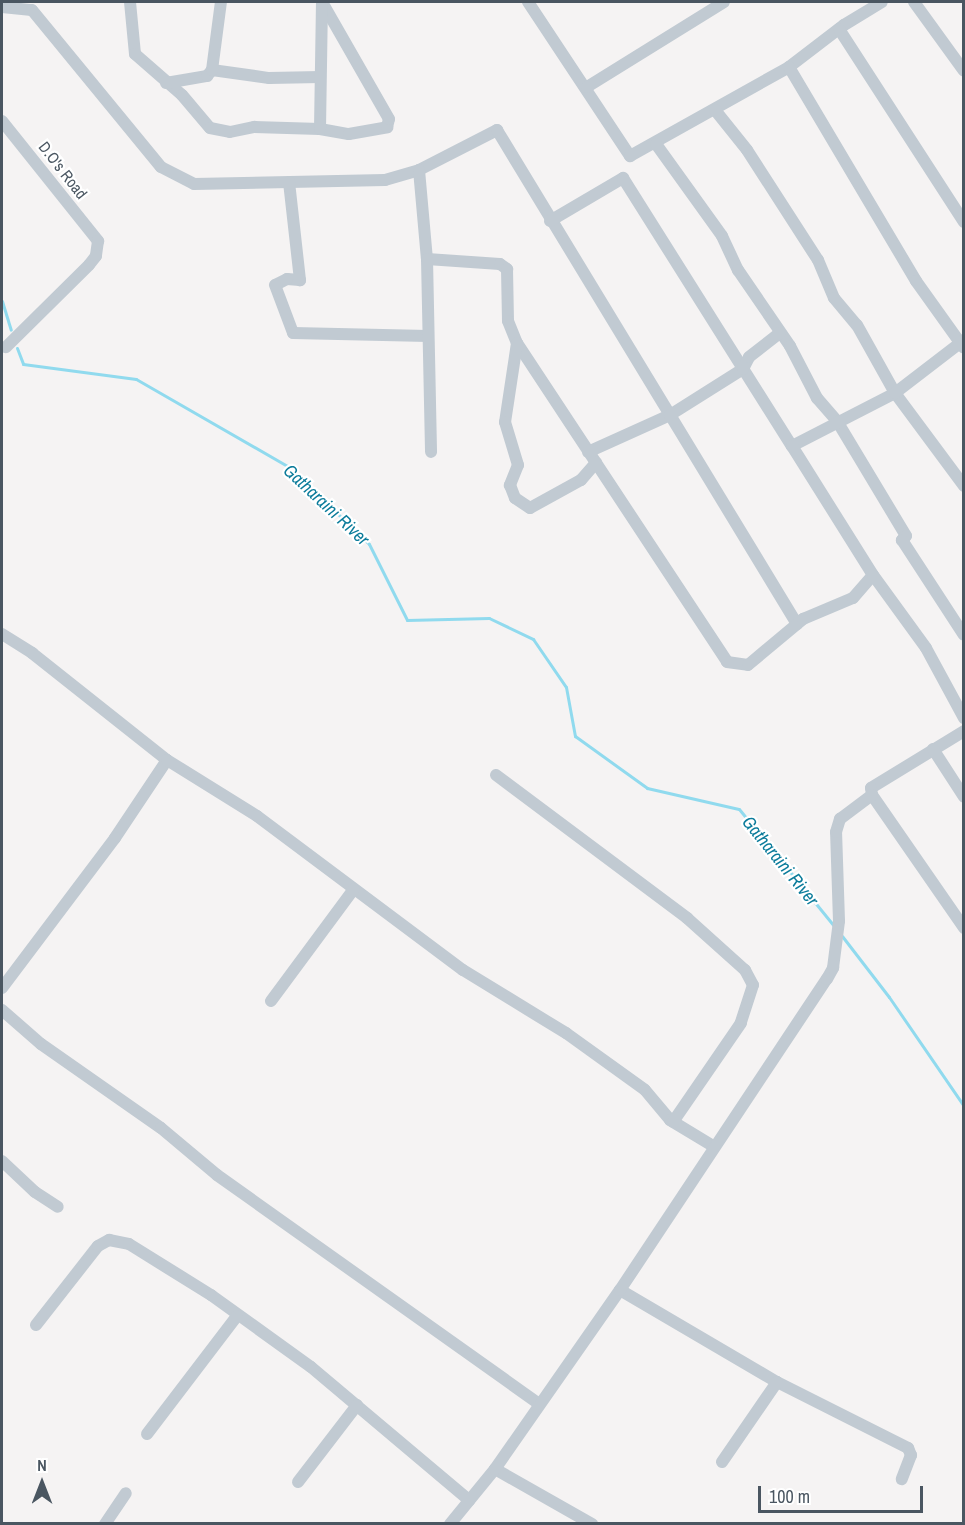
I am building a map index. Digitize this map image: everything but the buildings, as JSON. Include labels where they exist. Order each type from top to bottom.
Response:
[{"type":"street","points":[[130,2],[135,54],[210,128],[230,132],[254,127],[320,129],[329,133],[370,133],[389,124],[322,2]]},
{"type":"street","points":[[166,83],[207,76],[212,70],[221,2]]},
{"type":"street","points":[[320,129],[322,2]]},
{"type":"street","points":[[528,2],[560,53],[587,87],[630,156],[656,144],[789,67],[839,28],[882,2]]},
{"type":"street","points":[[587,87],[724,2]]},
{"type":"street","points":[[914,2],[963,71]]},
{"type":"street","points":[[2,7],[32,6],[161,167],[194,184],[385,180],[419,170],[497,130],[550,221],[797,624]]},
{"type":"street","points":[[839,28],[963,222]]},
{"type":"street","points":[[789,67],[916,281],[962,343],[895,393],[792,446]]},
{"type":"street","points":[[212,70],[269,78],[321,77]]},
{"type":"street","points":[[715,110],[747,150],[818,260],[834,298],[857,325],[895,393],[963,486]]},
{"type":"street","name":"D.O's Road","points":[[2,121],[98,241],[96,256],[89,265],[6,347]]},
{"type":"street","points":[[656,144],[722,236],[738,270],[780,333],[817,398],[837,421],[906,536],[902,540],[963,635]]},
{"type":"street","points":[[419,170],[427,259],[431,452]]},
{"type":"street","points":[[550,221],[621,176],[873,575],[926,648],[963,718]]},
{"type":"street","points":[[289,182],[300,280],[287,279],[275,285],[293,333],[428,336]]},
{"type":"street","points":[[427,259],[500,264],[507,269],[508,321],[517,343],[727,662],[748,665],[797,624],[853,598],[873,575]]},
{"type":"street","points":[[517,343],[505,422],[518,465],[510,485],[515,498],[530,508],[581,480],[592,458],[670,415],[743,369],[749,357],[780,333]]},
{"type":"street","points":[[2,634],[33,653],[167,760],[257,816],[463,970],[566,1033],[645,1090],[673,1122],[713,1146]]},
{"type":"street","points":[[450,1524],[495,1469],[620,1290],[713,1146],[833,969],[839,921],[836,832],[840,819],[872,795],[876,782],[963,731]]},
{"type":"street","points":[[933,749],[963,797]]},
{"type":"street","points":[[2,988],[115,837],[167,760]]},
{"type":"street","points":[[496,775],[687,918],[749,978],[753,985],[750,1002],[741,1023],[673,1122]]},
{"type":"street","points":[[872,795],[963,928]]},
{"type":"street","points":[[271,1001],[354,889]]},
{"type":"street","points":[[2,1010],[41,1044],[161,1128],[217,1175],[539,1404]]},
{"type":"street","points":[[2,1161],[35,1192],[58,1207]]},
{"type":"street","points":[[36,1326],[92,1252],[109,1240],[129,1244],[149,1254],[237,1316],[357,1405],[469,1500]]},
{"type":"street","points":[[620,1290],[777,1382],[908,1448],[912,1455],[902,1479]]},
{"type":"street","points":[[147,1434],[237,1316]]},
{"type":"street","points":[[722,1462],[777,1382]]},
{"type":"street","points":[[298,1482],[357,1405]]},
{"type":"street","points":[[495,1469],[592,1524]]},
{"type":"street","points":[[105,1524],[126,1493]]},
{"type":"waterway","name":"Gatharaini River","points":[[2,301],[11,330]]},
{"type":"waterway","name":"Gatharaini River","points":[[17,348],[23,364],[136,379],[289,467],[369,544],[407,620],[489,618],[533,639],[566,687],[575,736],[647,788],[739,809],[834,926]]},
{"type":"waterway","name":"Gatharaini River","points":[[842,936],[889,997],[964,1106]]}]
